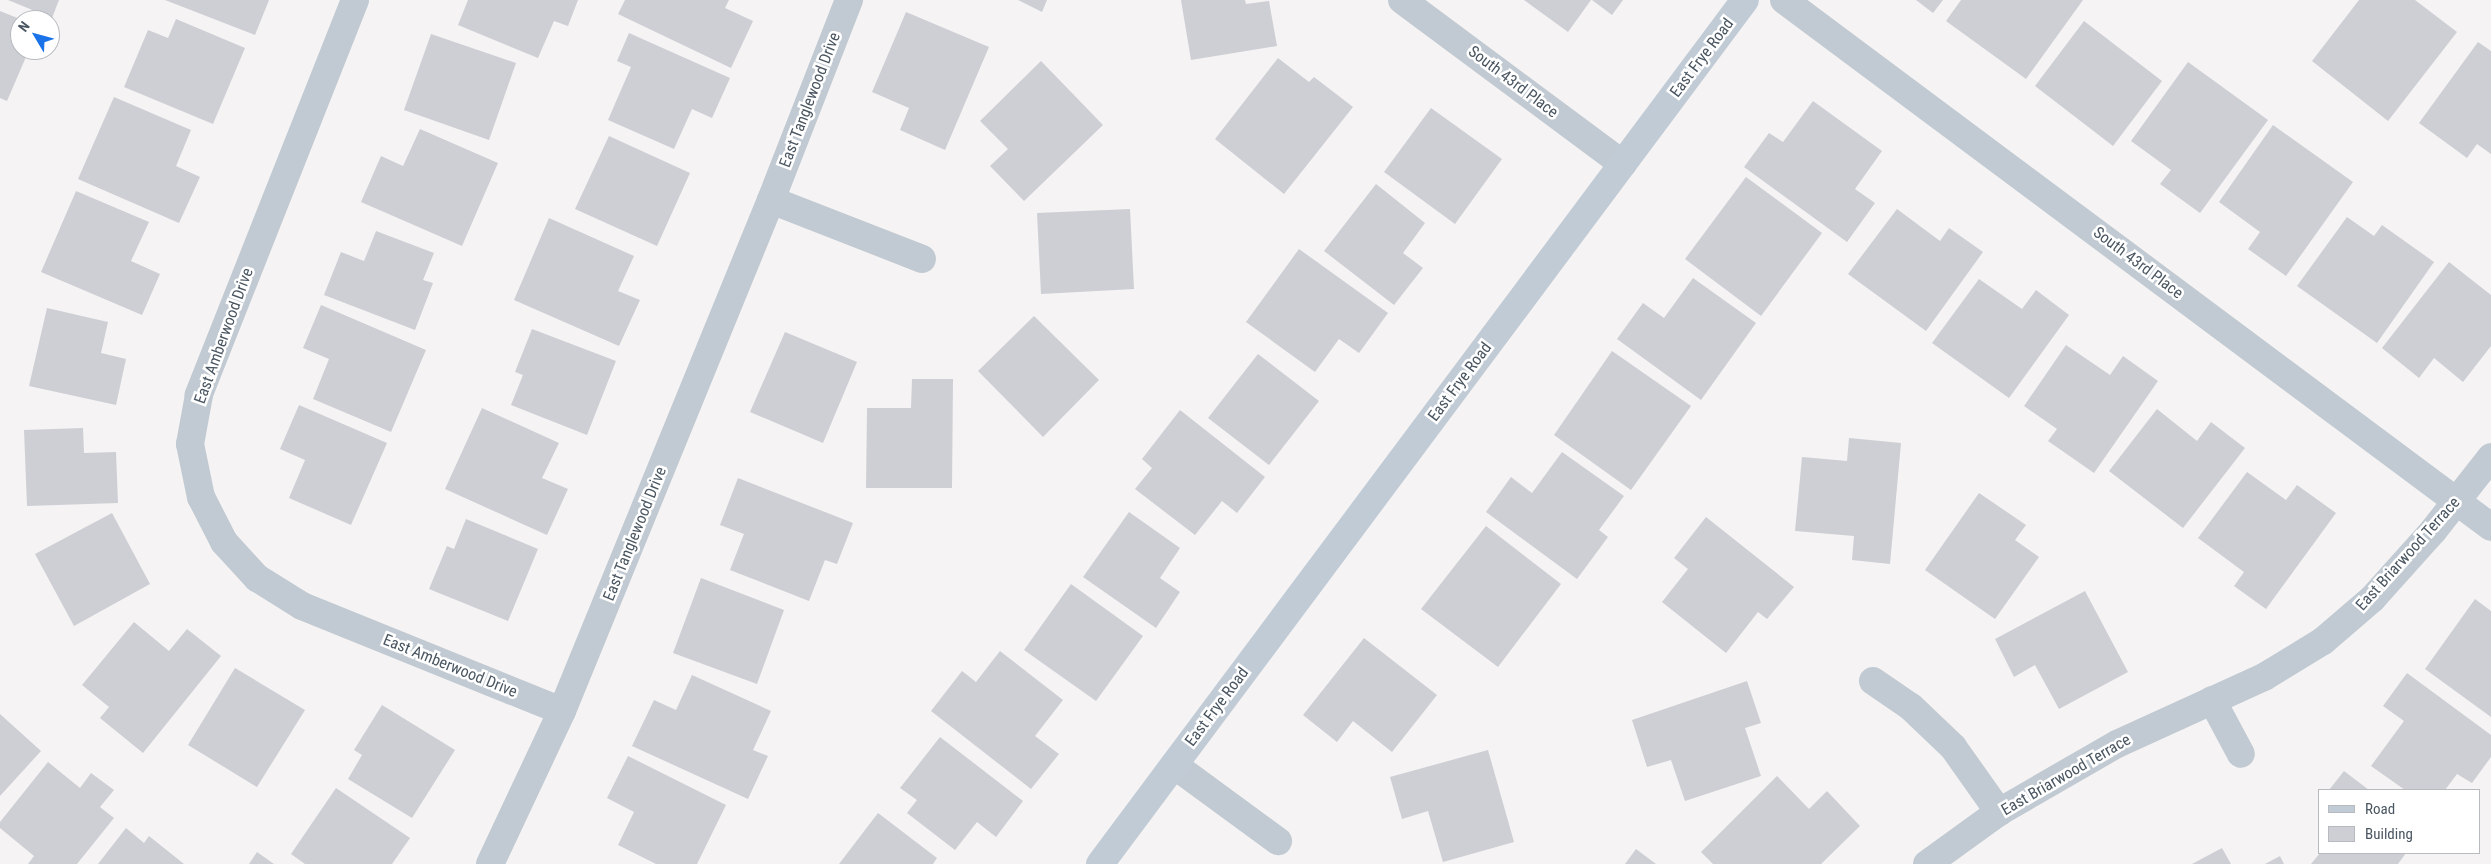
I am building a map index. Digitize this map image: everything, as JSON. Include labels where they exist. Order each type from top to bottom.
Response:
[{"type":"street","name":"East Amberwood Drive","points":[[355,0],[199,396],[190,444],[201,497],[224,542],[257,578],[302,606],[562,711]]},
{"type":"street","name":"East Tanglewood Drive","points":[[490,864],[562,711],[771,200],[849,0]]},
{"type":"street","name":"South 43rd Place","points":[[1402,0],[1623,164]]},
{"type":"street","name":"East Frye Road","points":[[1100,864],[1745,0]]},
{"type":"street","name":"South 43rd Place","points":[[1784,0],[2491,527]]},
{"type":"street","points":[[771,200],[922,259]]},
{"type":"street","name":"East Briarwood Terrace","points":[[1927,864],[1999,812],[2117,744],[2264,677],[2323,640],[2372,599],[2457,500],[2491,457]]},
{"type":"street","points":[[1873,681],[1911,707],[1953,748],[1999,812]]},
{"type":"street","points":[[2212,700],[2240,754]]},
{"type":"street","points":[[1174,765],[1278,841]]},
{"type":"building","points":[[8,0],[59,0],[55,10],[32,10]]},
{"type":"building","points":[[165,0],[269,0],[255,35]]},
{"type":"building","points":[[468,0],[578,0],[568,26],[554,21],[538,58],[458,25]]},
{"type":"building","points":[[625,0],[729,0],[725,8],[753,21],[731,68],[618,14]]},
{"type":"building","points":[[1018,0],[1047,0],[1042,12]]},
{"type":"building","points":[[1181,0],[1245,0],[1246,4],[1269,1],[1277,46],[1191,60]]},
{"type":"building","points":[[1524,0],[1591,0],[1568,32]]},
{"type":"building","points":[[1592,0],[1623,0],[1612,15]]},
{"type":"building","points":[[1916,0],[1943,0],[1933,13]]},
{"type":"building","points":[[1961,0],[2083,0],[2026,79],[1946,21]]},
{"type":"building","points":[[2359,0],[2415,0],[2457,32],[2388,121],[2312,61]]},
{"type":"building","points":[[0,11],[10,15],[10,60],[25,60],[7,101],[0,98]]},
{"type":"building","points":[[906,12],[989,47],[945,150],[900,130],[909,108],[872,92]]},
{"type":"building","points":[[176,19],[245,48],[213,124],[124,87],[148,30],[168,38]]},
{"type":"building","points":[[2084,21],[2162,81],[2113,146],[2035,86]]},
{"type":"building","points":[[629,33],[730,78],[712,118],[692,109],[674,149],[608,120],[631,67],[617,61]]},
{"type":"building","points":[[431,34],[516,63],[489,140],[404,110]]},
{"type":"building","points":[[2478,42],[2491,51],[2491,154],[2477,144],[2467,158],[2419,123]]},
{"type":"building","points":[[1278,58],[1309,82],[1314,77],[1353,107],[1284,194],[1215,139]]},
{"type":"building","points":[[1041,61],[1103,125],[1024,201],[990,166],[1008,149],[980,121]]},
{"type":"building","points":[[2188,62],[2268,120],[2200,213],[2160,184],[2171,170],[2131,141]]},
{"type":"building","points":[[114,97],[191,130],[176,166],[200,177],[179,223],[78,179]]},
{"type":"building","points":[[1813,101],[1882,151],[1855,189],[1875,203],[1847,242],[1744,167],[1769,133],[1783,142]]},
{"type":"building","points":[[1431,108],[1502,159],[1455,224],[1384,172]]},
{"type":"building","points":[[2273,125],[2353,182],[2286,276],[2248,249],[2260,232],[2219,202]]},
{"type":"building","points":[[420,129],[498,163],[462,246],[361,202],[381,156],[403,166]]},
{"type":"building","points":[[609,136],[690,173],[657,246],[575,209]]},
{"type":"building","points":[[1746,177],[1822,233],[1761,316],[1685,259]]},
{"type":"building","points":[[1376,184],[1425,223],[1403,253],[1423,268],[1394,305],[1324,251]]},
{"type":"building","points":[[76,191],[149,222],[131,261],[160,274],[142,315],[41,272]]},
{"type":"building","points":[[1130,209],[1134,289],[1041,294],[1037,213]]},
{"type":"building","points":[[1897,209],[1940,241],[1949,228],[1983,252],[1926,331],[1848,274]]},
{"type":"building","points":[[2347,217],[2374,236],[2382,225],[2434,262],[2377,343],[2297,286]]},
{"type":"building","points":[[549,218],[634,256],[618,291],[640,300],[619,346],[514,300]]},
{"type":"building","points":[[376,231],[434,253],[423,280],[433,283],[415,330],[324,295],[341,252],[364,261]]},
{"type":"building","points":[[1299,249],[1388,313],[1359,353],[1339,339],[1315,372],[1246,322]]},
{"type":"building","points":[[2449,262],[2491,295],[2491,346],[2463,382],[2434,358],[2419,378],[2382,348]]},
{"type":"building","points":[[1693,278],[1756,323],[1701,400],[1617,339],[1643,303],[1664,318]]},
{"type":"building","points":[[1979,279],[2022,309],[2036,290],[2069,315],[2009,398],[1932,343]]},
{"type":"building","points":[[321,305],[426,350],[391,432],[313,399],[329,359],[303,348]]},
{"type":"building","points":[[47,308],[108,322],[101,353],[126,359],[116,405],[29,386]]},
{"type":"building","points":[[1034,316],[1099,380],[1043,437],[978,371]]},
{"type":"building","points":[[532,329],[616,361],[587,435],[511,405],[523,375],[515,372]]},
{"type":"building","points":[[785,332],[857,362],[823,443],[750,412]]},
{"type":"building","points":[[2066,345],[2110,375],[2123,356],[2158,381],[2094,473],[2048,441],[2057,429],[2024,406]]},
{"type":"building","points":[[1612,351],[1691,406],[1631,490],[1554,435]]},
{"type":"building","points":[[1258,354],[1319,401],[1269,465],[1208,418]]},
{"type":"building","points":[[912,379],[953,379],[952,488],[866,488],[867,408],[911,408]]},
{"type":"building","points":[[299,405],[387,443],[351,525],[289,498],[305,460],[280,449]]},
{"type":"building","points":[[482,408],[559,443],[542,478],[568,489],[547,535],[445,489]]},
{"type":"building","points":[[2157,409],[2197,441],[2211,422],[2245,448],[2183,528],[2109,471]]},
{"type":"building","points":[[1180,410],[1265,477],[1237,513],[1222,501],[1195,535],[1135,489],[1152,468],[1142,459]]},
{"type":"building","points":[[83,428],[84,453],[116,452],[118,503],[27,506],[24,430]]},
{"type":"building","points":[[1849,438],[1901,443],[1890,564],[1852,560],[1854,536],[1795,531],[1802,457],[1847,461]]},
{"type":"building","points":[[1562,452],[1624,496],[1599,530],[1608,537],[1577,579],[1486,512],[1511,477],[1532,493]]},
{"type":"building","points":[[2247,472],[2286,500],[2297,485],[2336,513],[2266,609],[2234,586],[2244,572],[2198,538]]},
{"type":"building","points":[[738,478],[853,523],[837,564],[825,560],[809,601],[730,570],[744,534],[720,525]]},
{"type":"building","points":[[1979,493],[2026,525],[2015,540],[2039,557],[1995,619],[1925,570]]},
{"type":"building","points":[[1129,512],[1180,548],[1160,578],[1180,592],[1156,628],[1083,577]]},
{"type":"building","points":[[112,513],[150,584],[74,626],[35,554]]},
{"type":"building","points":[[1706,517],[1794,587],[1767,619],[1758,612],[1726,653],[1662,602],[1688,569],[1674,558]]},
{"type":"building","points":[[466,519],[538,549],[508,621],[429,589],[447,546],[454,549]]},
{"type":"building","points":[[1486,526],[1561,584],[1498,667],[1421,609]]},
{"type":"building","points":[[701,578],[784,610],[757,684],[673,653]]},
{"type":"building","points":[[1071,584],[1143,636],[1096,701],[1024,650]]},
{"type":"building","points":[[2085,591],[2128,672],[2059,709],[2035,665],[2014,677],[1995,639]]},
{"type":"building","points":[[2475,599],[2491,611],[2491,717],[2425,669]]},
{"type":"building","points":[[134,622],[169,651],[187,629],[221,656],[143,753],[100,718],[109,707],[82,685]]},
{"type":"building","points":[[1364,638],[1437,695],[1392,752],[1353,721],[1337,742],[1303,715]]},
{"type":"building","points":[[1000,651],[1063,700],[1035,736],[1059,754],[1031,789],[931,711],[962,671],[976,682]]},
{"type":"building","points":[[235,668],[305,710],[257,787],[188,745]]},
{"type":"building","points":[[2407,673],[2491,735],[2491,757],[2472,783],[2457,774],[2446,789],[2404,789],[2371,766],[2404,721],[2383,706]]},
{"type":"building","points":[[692,675],[771,711],[753,750],[768,756],[748,799],[632,746],[654,700],[676,710]]},
{"type":"building","points":[[1747,681],[1761,723],[1745,728],[1761,776],[1685,801],[1671,760],[1647,767],[1632,720]]},
{"type":"building","points":[[382,705],[455,750],[412,818],[348,779],[362,755],[354,750]]},
{"type":"building","points":[[0,714],[41,751],[0,796]]},
{"type":"building","points":[[940,737],[1023,801],[996,837],[977,822],[955,850],[907,813],[917,800],[900,788]]},
{"type":"building","points":[[1488,750],[1514,842],[1443,862],[1428,811],[1402,819],[1390,777]]},
{"type":"building","points":[[628,756],[726,805],[697,864],[656,864],[618,845],[634,812],[607,798]]},
{"type":"building","points":[[48,762],[80,788],[91,773],[114,790],[100,807],[114,818],[77,864],[28,864],[34,856],[0,828],[0,822]]},
{"type":"building","points":[[2344,771],[2368,789],[2330,789]]},
{"type":"building","points":[[1777,776],[1809,809],[1827,791],[1860,826],[1821,864],[1713,864],[1701,852]]},
{"type":"building","points":[[336,788],[410,838],[392,864],[305,864],[291,854]]},
{"type":"building","points":[[878,813],[937,858],[933,864],[839,864]]},
{"type":"building","points":[[126,828],[144,843],[149,836],[184,864],[98,864]]},
{"type":"building","points":[[2222,848],[2231,864],[2192,864]]},
{"type":"building","points":[[1636,849],[1656,864],[1625,864]]},
{"type":"building","points":[[257,852],[274,864],[249,864]]},
{"type":"building","points":[[2319,854],[2405,854],[2398,864],[2311,864]]},
{"type":"building","points":[[2280,856],[2284,864],[2265,864]]}]
